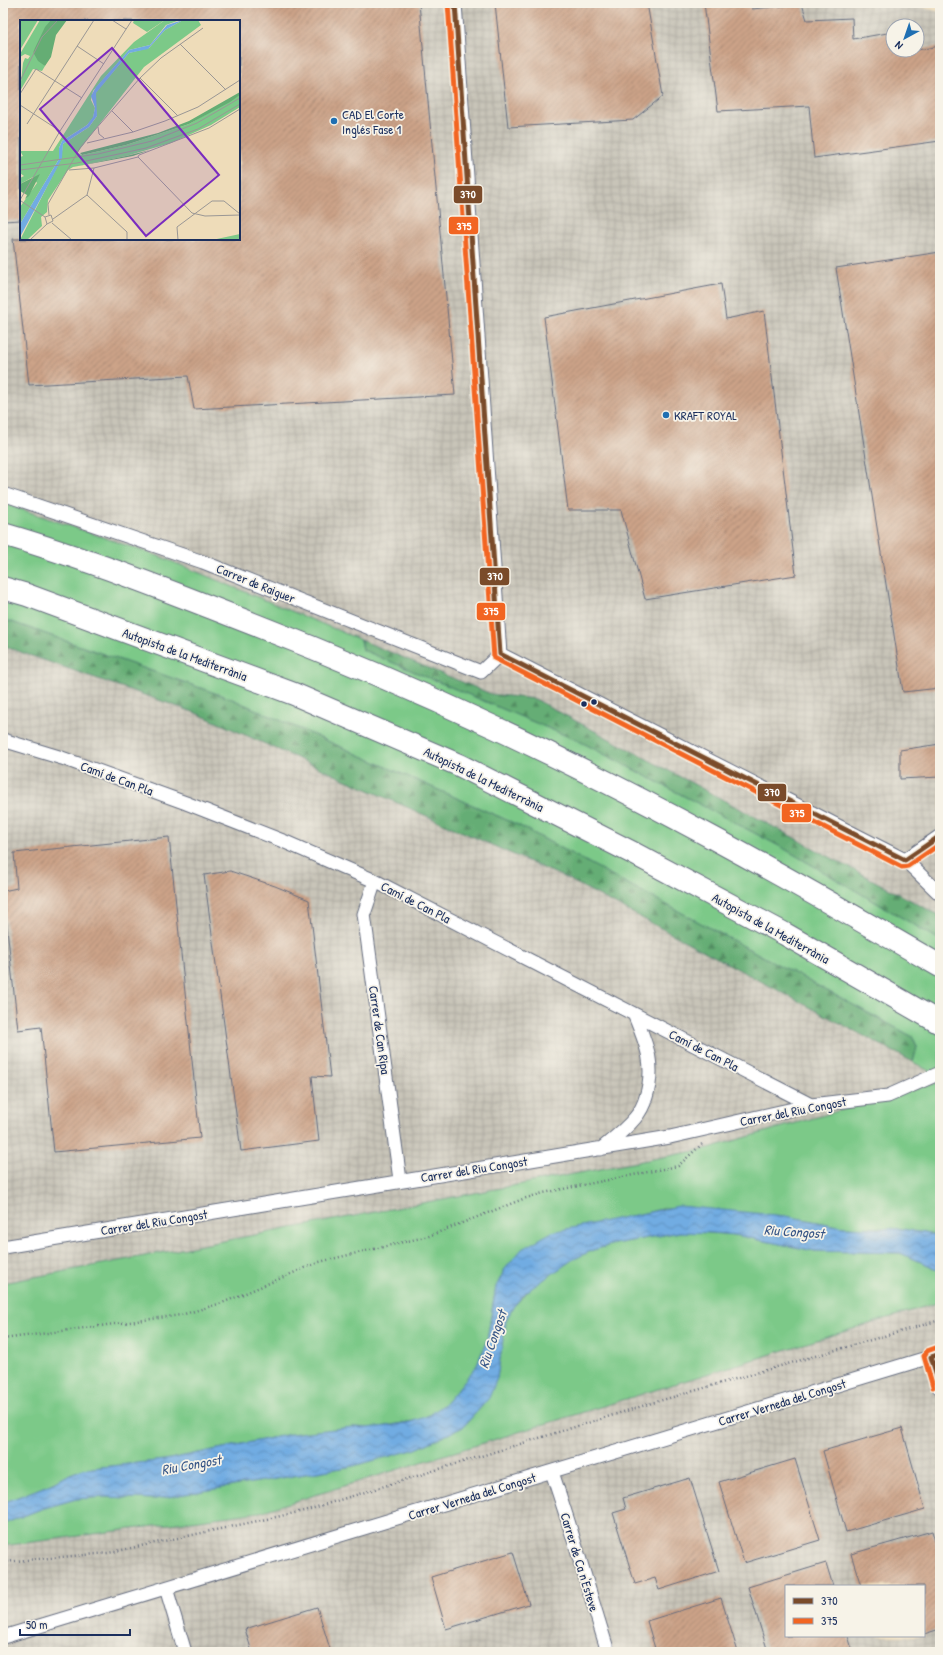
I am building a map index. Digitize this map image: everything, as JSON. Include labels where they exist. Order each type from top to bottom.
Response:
[{"type":"highway","points":[[3,534],[44,546],[172,592],[379,675],[491,726],[603,781],[734,850],[940,966]]},
{"type":"highway","name":"Autopista de la Mediterrània","points":[[3,588],[27,595],[294,694],[459,765],[633,853],[785,934],[940,1023]]},
{"type":"street","points":[[455,3],[500,654],[905,860],[940,894]]},
{"type":"street","name":"Carrer de Raiguer","points":[[3,494],[203,562],[481,672],[500,654]]},
{"type":"street","name":"Camí de Can Pla","points":[[3,740],[62,758],[186,803],[283,841],[375,881],[811,1105]]},
{"type":"street","points":[[905,860],[940,836]]},
{"type":"street","name":"Carrer de Can Ripa","points":[[375,881],[364,914],[400,1180]]},
{"type":"street","points":[[601,1149],[636,1117],[644,1103],[649,1088],[651,1070],[650,1058],[647,1044],[634,1014]]},
{"type":"street","name":"Carrer del Riu Congost","points":[[3,1247],[400,1180],[670,1137],[811,1105],[888,1096],[940,1073]]},
{"type":"street","points":[[936,1356],[940,1385]]},
{"type":"street","name":"Carrer Verneda del Congost","points":[[3,1638],[936,1356]]},
{"type":"street","name":"Carrer de Ca n'Esteve","points":[[552,1472],[608,1652]]},
{"type":"street","points":[[166,1588],[185,1652]]},
{"type":"path","points":[[3,1339],[181,1315],[222,1303],[319,1262],[429,1236],[523,1199],[543,1193],[678,1166],[704,1143],[706,1129]]},
{"type":"path","points":[[3,1562],[108,1554],[304,1511],[652,1403],[940,1320]]},
{"type":"shaded area","points":[[3,3],[907,3],[940,12],[940,916],[535,699],[491,694],[161,557],[3,503]]},
{"type":"shaded area","points":[[3,646],[196,713],[570,880],[940,1077],[940,1082],[705,1149],[3,1283]]},
{"type":"shaded area","points":[[940,1302],[940,1652],[3,1652],[3,1546],[260,1512]]},
{"type":"green space","points":[[3,503],[161,557],[361,640],[363,650],[581,742],[783,848],[940,940],[940,1077],[913,1062],[917,1047],[913,1037],[518,825],[232,699],[3,619]]},
{"type":"green space","points":[[3,619],[232,699],[518,825],[913,1037],[917,1047],[913,1062],[570,880],[196,713],[3,646]]},
{"type":"green space","points":[[361,640],[491,694],[535,699],[940,916],[940,940],[783,848],[581,742],[363,650]]},
{"type":"green space","points":[[940,1082],[940,1236],[902,1229],[843,1227],[808,1220],[688,1207],[665,1208],[629,1217],[552,1232],[505,1269],[496,1287],[487,1340],[476,1367],[446,1403],[436,1412],[418,1420],[375,1428],[353,1427],[291,1434],[165,1460],[84,1469],[3,1503],[3,1283],[705,1149]]},
{"type":"green space","points":[[686,1231],[735,1235],[815,1251],[900,1253],[940,1270],[940,1302],[260,1512],[3,1546],[3,1524],[41,1509],[76,1499],[105,1497],[155,1499],[353,1466],[416,1449],[463,1427],[485,1403],[497,1378],[506,1320],[513,1307],[531,1288],[572,1260],[593,1250],[614,1244]]},
{"type":"water","name":"Riu Congost","points":[[679,1206],[786,1216],[843,1227],[902,1229],[940,1236],[940,1270],[900,1253],[815,1251],[735,1235],[713,1233],[679,1232],[614,1244],[593,1250],[572,1260],[526,1292],[513,1307],[506,1320],[497,1378],[489,1398],[463,1427],[416,1449],[353,1466],[155,1499],[105,1497],[76,1499],[41,1509],[3,1524],[3,1503],[84,1469],[165,1460],[291,1434],[353,1427],[367,1428],[388,1426],[411,1422],[430,1415],[446,1403],[476,1367],[487,1340],[496,1287],[505,1269],[522,1249],[552,1232]]},
{"type":"building","name":"CAD El Corte Inglés Fase 1","points":[[3,3],[419,3],[455,395],[194,409],[188,376],[29,385],[13,239],[240,240],[240,20],[20,20],[20,220],[3,221]]},
{"type":"building","points":[[495,3],[647,3],[663,96],[633,120],[508,127]]},
{"type":"building","points":[[704,3],[751,3],[752,9],[802,4],[807,20],[852,18],[853,39],[885,33],[885,58],[925,58],[925,49],[940,46],[940,141],[814,158],[809,106],[718,111]]},
{"type":"building","points":[[940,252],[940,688],[903,692],[836,268]]},
{"type":"building","name":"KRAFT ROYAL","points":[[721,284],[726,319],[764,311],[796,575],[645,599],[621,510],[568,510],[544,317]]},
{"type":"building","points":[[940,744],[940,777],[900,779],[900,750]]},
{"type":"building","points":[[169,837],[200,1138],[54,1152],[41,1027],[18,1030],[3,891],[17,888],[14,853]]},
{"type":"building","points":[[230,871],[275,886],[309,900],[330,1077],[312,1076],[319,1141],[241,1151],[204,875]]},
{"type":"building","points":[[902,1428],[925,1509],[846,1532],[823,1451]]},
{"type":"building","points":[[795,1459],[820,1540],[744,1563],[719,1482]]},
{"type":"building","points":[[690,1478],[719,1571],[659,1590],[655,1578],[635,1584],[613,1513],[626,1509],[623,1498]]},
{"type":"building","points":[[932,1531],[940,1558],[940,1629],[925,1634],[925,1585],[861,1585],[851,1554]]},
{"type":"building","points":[[513,1552],[529,1604],[446,1629],[431,1577]]},
{"type":"building","points":[[826,1563],[833,1585],[785,1585],[785,1637],[848,1637],[853,1652],[768,1652],[748,1587]]},
{"type":"building","points":[[721,1598],[738,1652],[656,1652],[647,1621]]},
{"type":"building","points":[[317,1607],[331,1652],[252,1652],[245,1629]]},
{"type":"transit line","name":"375","points":[[448,3],[494,658],[902,867],[908,866],[940,844]]},
{"type":"transit line","name":"370","points":[[455,3],[500,654],[905,860],[940,836]]},
{"type":"transit line","name":"375","points":[[933,1387],[924,1356],[927,1351],[938,1347]]},
{"type":"transit line","name":"370","points":[[940,1354],[931,1357],[940,1385]]},
{"type":"place","name":"CAD El Corte Inglés Fase 1","points":[[334,121]]},
{"type":"place","name":"KRAFT ROYAL","points":[[666,415]]}]
